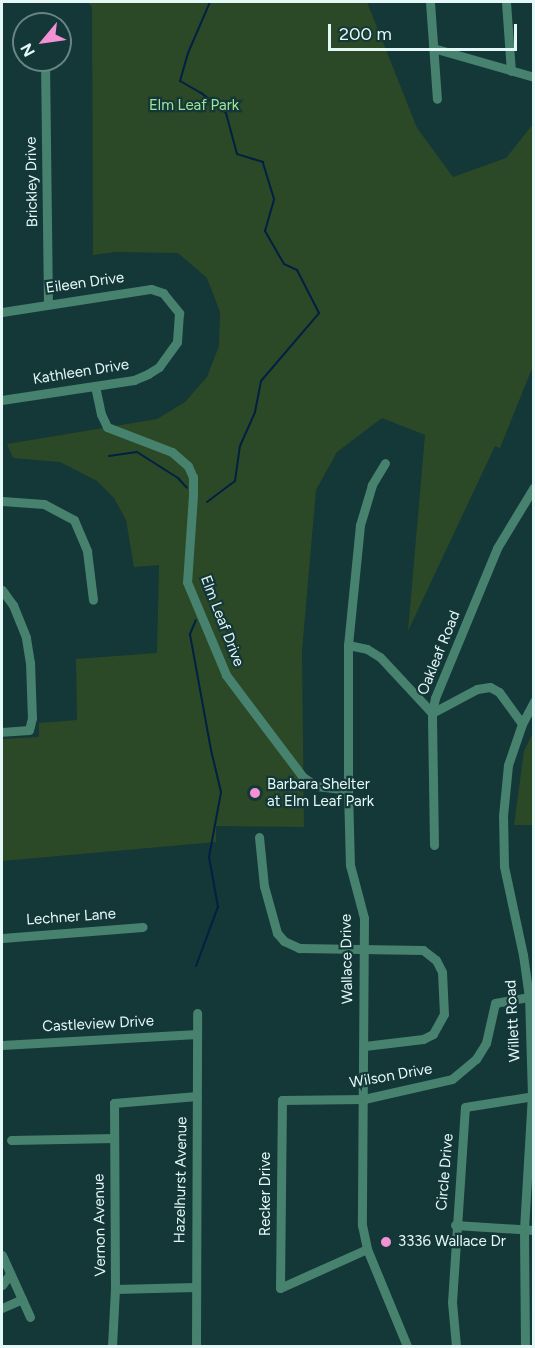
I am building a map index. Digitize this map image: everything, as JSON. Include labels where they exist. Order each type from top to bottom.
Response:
[{"type":"street","points":[[430,2],[437,99]]},
{"type":"street","points":[[506,2],[511,71]]},
{"type":"street","points":[[433,48],[534,77]]},
{"type":"street","name":"Brickley Drive","points":[[45,72],[48,303]]},
{"type":"street","name":"Eileen Drive","points":[[2,312],[48,303],[151,289],[163,293],[170,299]]},
{"type":"street","name":"Kathleen Drive","points":[[2,400],[134,380],[159,367],[177,342],[179,313],[170,299]]},
{"type":"street","name":"Elm Leaf Drive","points":[[95,386],[101,414],[107,427],[171,452],[188,466],[194,495],[187,582],[226,675],[303,777],[316,786],[348,790]]},
{"type":"street","name":"Wallace Drive","points":[[385,463],[372,485],[360,525],[348,645],[348,790],[350,865],[364,918],[362,1225],[367,1249],[405,1344]]},
{"type":"street","name":"Oakleaf Road","points":[[434,845],[432,713],[435,698],[497,548],[534,487]]},
{"type":"street","points":[[2,501],[44,504],[74,520],[87,550],[93,600]]},
{"type":"street","points":[[2,590],[13,605],[21,623],[30,662],[32,718],[29,730],[2,732]]},
{"type":"street","points":[[348,645],[367,649],[380,657],[432,713],[477,689],[490,687],[499,692],[522,724]]},
{"type":"street","name":"Willett Road","points":[[525,1347],[533,1096],[528,955],[504,866],[503,816],[508,765],[522,724],[534,701]]},
{"type":"street","points":[[259,837],[266,897],[277,933],[284,941],[299,948],[364,947],[423,950],[436,960],[444,984],[444,1014],[433,1034],[423,1039],[364,1046]]},
{"type":"street","name":"Lechner Lane","points":[[2,938],[142,927]]},
{"type":"street","name":"Wilson Drive","points":[[282,1100],[364,1099],[452,1079],[476,1059],[486,1043],[495,1003],[529,997]]},
{"type":"street","name":"Hazelhurst Avenue","points":[[196,1347],[197,1013]]},
{"type":"street","name":"Castleview Drive","points":[[2,1045],[197,1034]]},
{"type":"street","name":"Vernon Avenue","points":[[112,1347],[116,1289],[114,1103],[197,1096]]},
{"type":"street","name":"Circle Drive","points":[[456,1347],[452,1302],[455,1225],[465,1107],[533,1096]]},
{"type":"street","name":"Recker Drive","points":[[282,1100],[280,1288],[367,1249]]},
{"type":"street","points":[[11,1140],[114,1138]]},
{"type":"street","points":[[455,1225],[529,1230]]},
{"type":"street","points":[[2,1255],[30,1317]]},
{"type":"street","points":[[2,1286],[10,1274]]},
{"type":"street","points":[[116,1289],[195,1287]]},
{"type":"street","points":[[2,1308],[22,1299]]},
{"type":"green space","name":"Elm Leaf Park","points":[[88,2],[367,2],[417,128],[453,177],[506,158],[533,124],[533,366],[500,448],[495,446],[408,631],[425,435],[382,418],[337,452],[316,490],[302,651],[304,827],[216,826],[216,842],[2,861],[2,739],[39,737],[39,723],[77,720],[76,659],[157,653],[159,565],[134,567],[126,520],[114,498],[97,481],[60,462],[13,458],[7,444],[157,419],[185,402],[207,377],[219,346],[220,312],[207,278],[178,253],[115,252],[93,255],[92,7]]},
{"type":"green space","points":[[533,733],[533,825],[514,825],[524,751]]},
{"type":"waterway","points":[[207,502],[235,481],[240,446],[255,412],[261,381],[319,313],[297,270],[284,264],[265,231],[274,199],[263,162],[237,154],[226,113],[201,93],[180,81],[188,53],[210,2]]},
{"type":"waterway","points":[[109,456],[137,452],[178,478],[187,488]]},
{"type":"waterway","points":[[196,620],[190,634],[221,792],[209,857],[218,907],[196,966]]},
{"type":"place","name":"Barbara Shelter at Elm Leaf Park","points":[[255,793]]},
{"type":"place","name":"3336 Wallace Dr","points":[[386,1242]]}]
